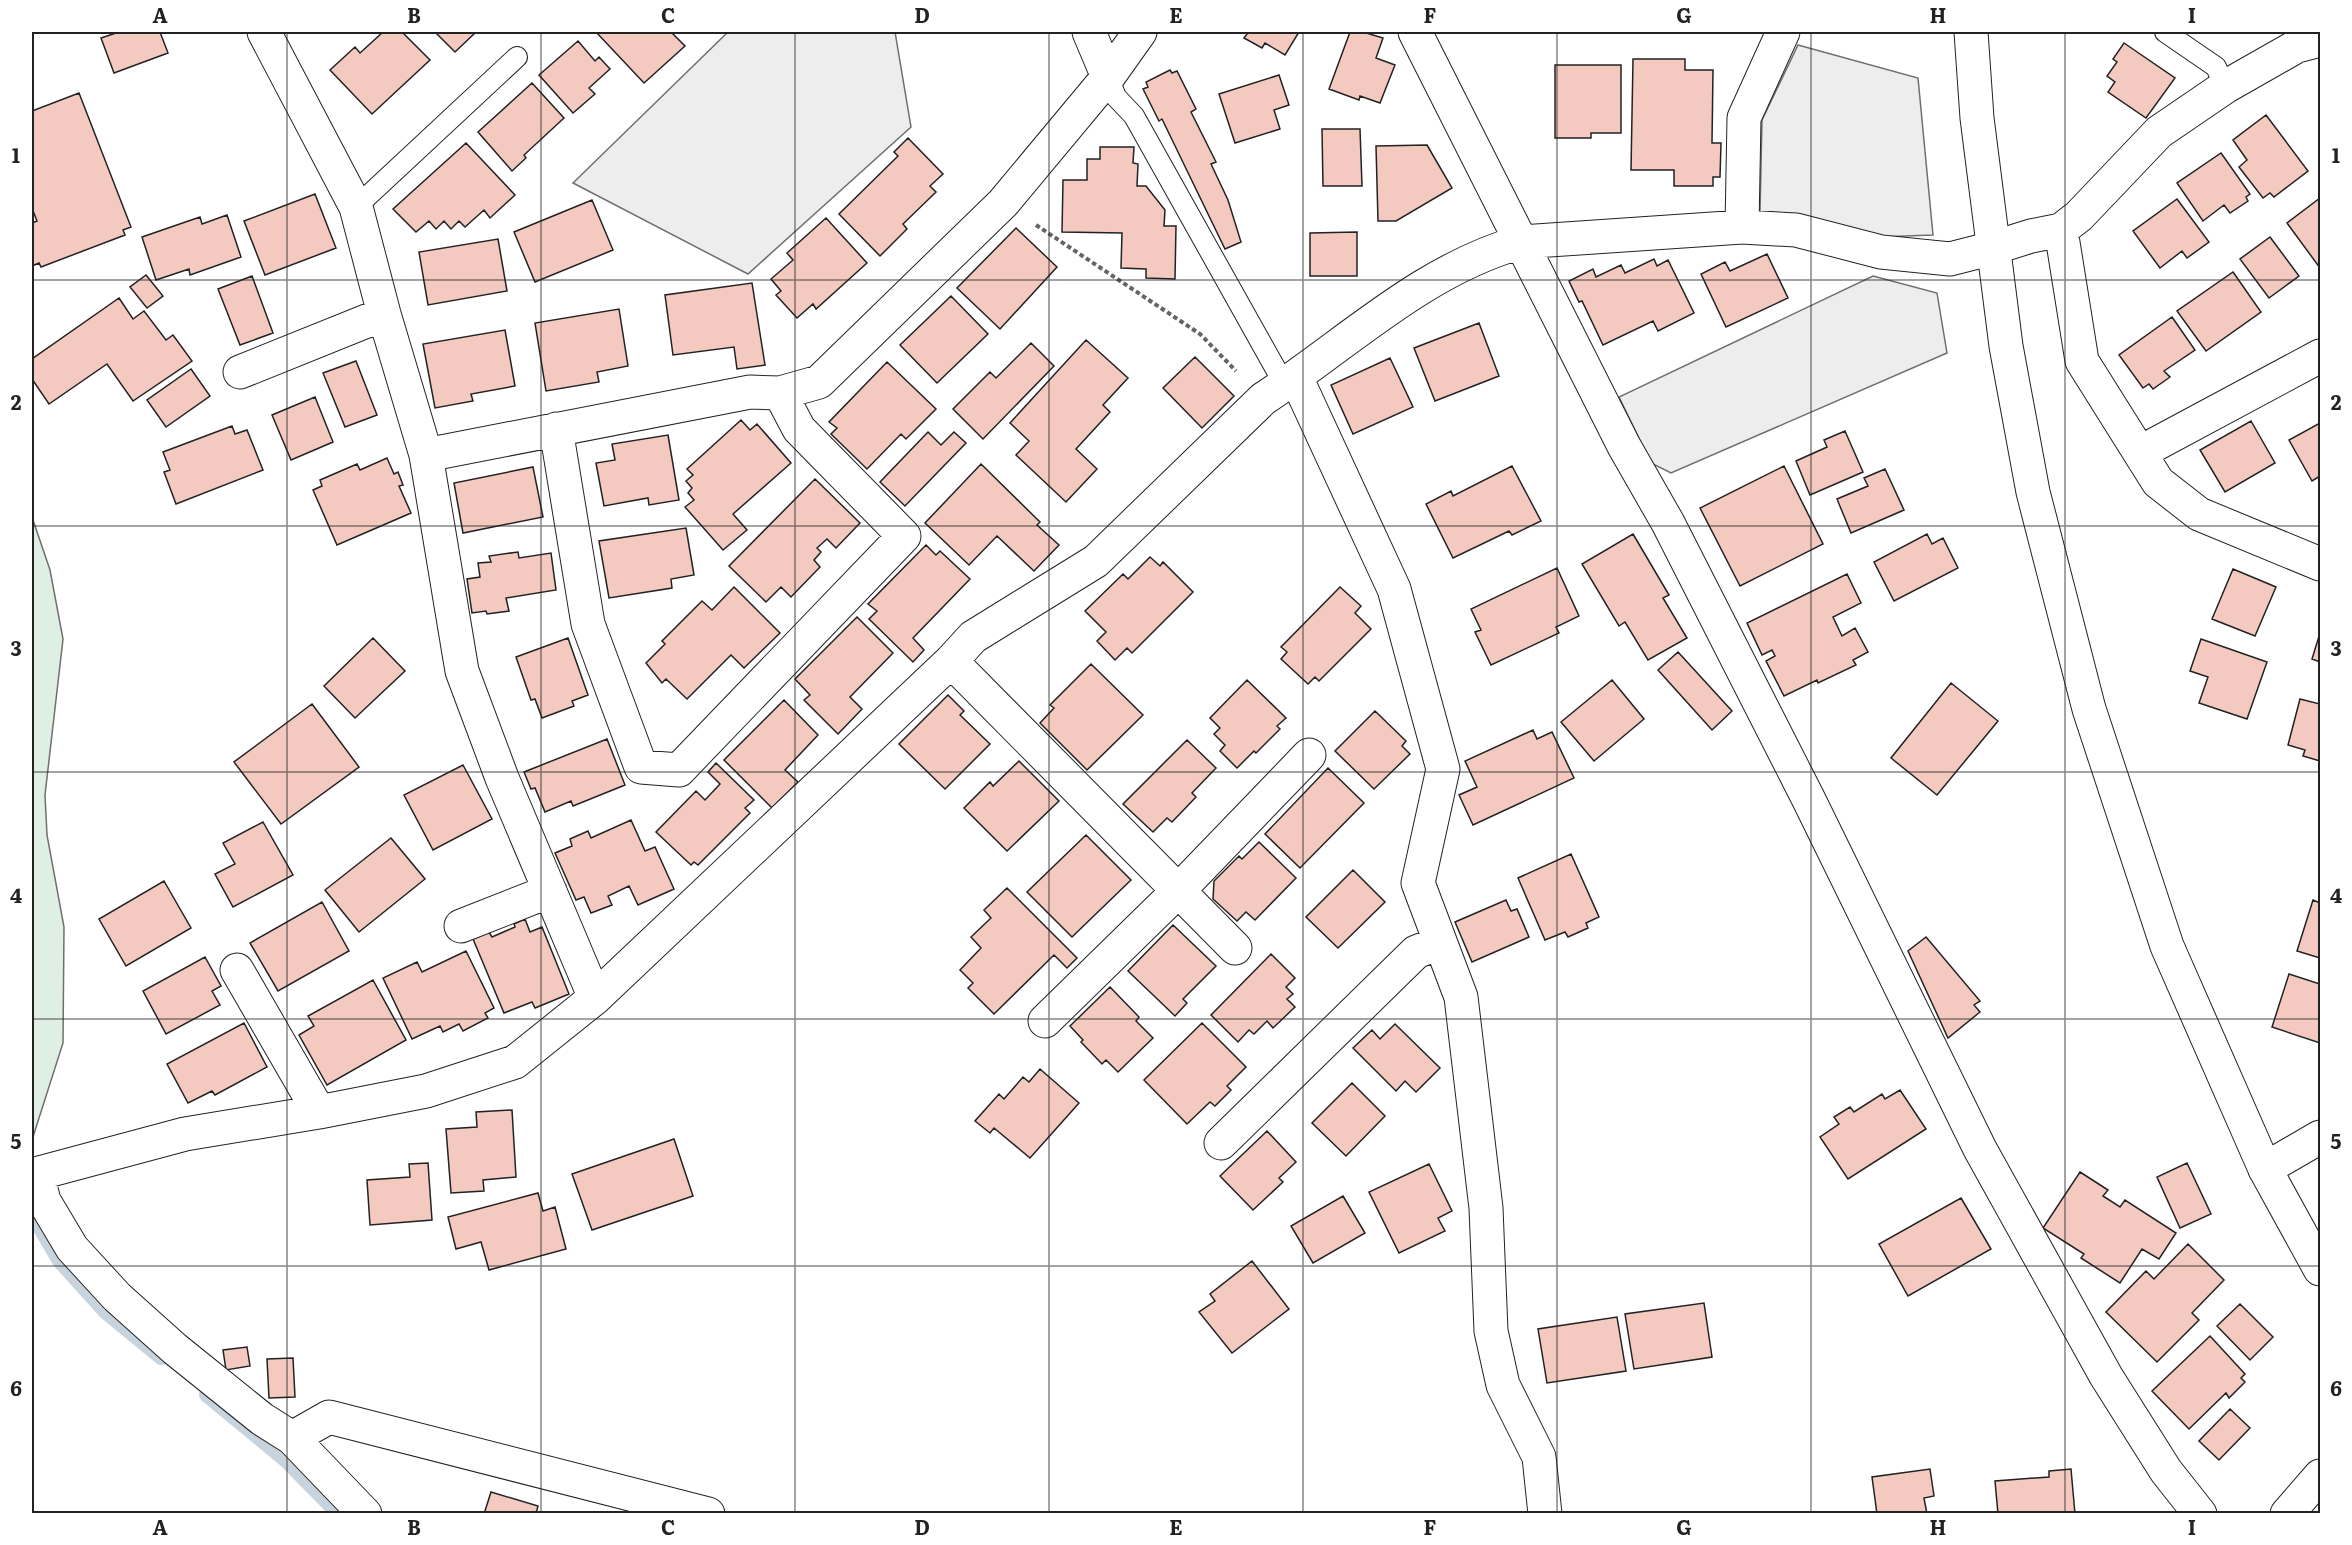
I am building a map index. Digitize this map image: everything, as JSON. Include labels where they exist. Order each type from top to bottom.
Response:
[{"type":"street","points":[[264,32],[356,207],[384,314],[426,455],[462,670],[502,778],[595,998]]},
{"type":"street","points":[[1089,32],[1108,77]]},
{"type":"street","points":[[426,455],[750,392],[780,393],[819,382],[1003,203],[1108,77],[1140,32]]},
{"type":"street","points":[[1415,32],[1624,446],[1668,523],[1809,800],[1980,1149],[2106,1377],[2166,1471],[2200,1514]]},
{"type":"street","points":[[1742,227],[1744,118],[1783,32]]},
{"type":"street","points":[[1971,32],[1977,118],[2006,346],[2033,492],[2089,709],[2167,946],[2265,1169],[2320,1269]]},
{"type":"street","points":[[365,1514],[292,1438],[262,1419],[117,1297],[72,1248],[44,1202],[34,1175],[184,1134],[319,1113],[426,1091],[515,1062],[595,998],[951,661],[973,637],[1096,561],[1263,399],[1291,381],[1380,313],[1453,269],[1493,250],[1521,242],[1742,227],[1796,230],[1881,252],[1950,258],[1993,248],[2031,236],[2061,230],[2079,216],[2159,132],[2224,87],[2297,46],[2320,40]]},
{"type":"street","points":[[2061,230],[2082,361],[2158,482],[2199,514],[2320,564]]},
{"type":"street","points":[[240,372],[384,314]]},
{"type":"street","points":[[2141,453],[2320,356]]},
{"type":"street","points":[[1291,381],[1301,388],[1394,589],[1443,769],[1418,883],[1461,997],[1486,1208],[1491,1330],[1503,1385],[1539,1457],[1545,1514]]},
{"type":"street","points":[[556,429],[588,624],[641,767],[679,770],[904,536],[799,429],[780,393]]},
{"type":"street","points":[[951,661],[1234,948]]},
{"type":"street","points":[[1045,1021],[1178,891],[1309,755]]},
{"type":"street","points":[[461,926],[550,891]]},
{"type":"street","points":[[1221,1143],[1416,952],[1439,943]]},
{"type":"street","points":[[237,970],[319,1113]]},
{"type":"street","points":[[2265,1169],[2320,1137]]},
{"type":"street","points":[[292,1438],[329,1417],[628,1504],[708,1514]]},
{"type":"street","points":[[2287,1514],[2320,1476]]},
{"type":"lane","points":[[2165,32],[2216,68],[2224,87]]},
{"type":"lane","points":[[356,207],[517,57]]},
{"type":"lane","points":[[1108,77],[1116,97],[1134,116],[1278,373],[1291,381]]},
{"type":"path","points":[[1003,203],[1200,334],[1263,399]]},
{"type":"green space","points":[[32,517],[50,570],[63,639],[45,795],[47,835],[64,927],[63,1043],[32,1140]]},
{"type":"shaded area","points":[[728,32],[895,32],[911,127],[748,274],[573,183]]},
{"type":"shaded area","points":[[1798,45],[1918,78],[1933,235],[1878,237],[1800,214],[1760,212],[1762,120]]},
{"type":"shaded area","points":[[1873,276],[1937,293],[1947,353],[1671,473],[1651,463],[1619,397]]},
{"type":"building","points":[[119,32],[160,32],[168,53],[114,73],[101,38]]},
{"type":"building","points":[[383,32],[402,32],[430,60],[372,114],[330,70],[355,47],[360,53]]},
{"type":"building","points":[[435,32],[476,32],[455,52]]},
{"type":"building","points":[[596,32],[671,32],[685,46],[644,83]]},
{"type":"building","points":[[1243,32],[1299,32],[1285,55],[1265,43],[1262,48],[1244,38],[1247,34]]},
{"type":"building","points":[[1350,32],[1363,32],[1383,38],[1376,58],[1395,65],[1380,103],[1360,96],[1359,100],[1329,89]]},
{"type":"building","points":[[578,41],[595,61],[599,57],[610,69],[589,88],[595,94],[573,113],[539,75]]},
{"type":"building","points":[[2124,43],[2175,78],[2146,118],[2108,92],[2115,82],[2107,76],[2117,62],[2113,59]]},
{"type":"building","points":[[1633,59],[1685,59],[1685,70],[1713,70],[1712,143],[1721,143],[1720,177],[1713,177],[1713,186],[1674,186],[1674,170],[1631,170]]},
{"type":"building","points":[[1555,65],[1621,65],[1621,133],[1591,133],[1591,138],[1555,138]]},
{"type":"building","points":[[1170,70],[1172,73],[1177,71],[1196,109],[1191,112],[1216,162],[1211,164],[1228,200],[1241,242],[1225,249],[1162,119],[1159,121],[1143,89],[1148,87],[1146,82]]},
{"type":"building","points":[[1279,75],[1289,105],[1274,110],[1280,129],[1235,143],[1219,94]]},
{"type":"building","points":[[532,83],[564,118],[524,155],[526,158],[512,171],[478,132]]},
{"type":"building","points":[[79,93],[131,227],[123,230],[125,235],[41,267],[39,263],[32,266],[32,223],[37,221],[32,208],[32,111]]},
{"type":"building","points":[[2266,115],[2308,171],[2274,197],[2270,193],[2263,198],[2239,167],[2247,160],[2233,140]]},
{"type":"building","points":[[1322,129],[1360,129],[1362,186],[1323,186]]},
{"type":"building","points":[[908,138],[943,174],[930,186],[936,192],[903,224],[907,229],[880,256],[839,214],[898,156],[894,152]]},
{"type":"building","points":[[466,143],[515,195],[490,218],[484,210],[465,227],[459,221],[451,229],[444,221],[436,229],[429,221],[416,232],[393,209]]},
{"type":"building","points":[[1427,145],[1452,188],[1396,221],[1378,221],[1376,146]]},
{"type":"building","points":[[1100,147],[1134,147],[1133,163],[1138,164],[1137,186],[1146,186],[1165,210],[1164,226],[1176,226],[1175,279],[1146,278],[1146,269],[1121,268],[1122,233],[1062,232],[1063,180],[1087,180],[1087,159],[1100,159]]},
{"type":"building","points":[[2221,153],[2250,194],[2246,197],[2248,201],[2230,213],[2224,205],[2203,221],[2177,183]]},
{"type":"building","points":[[315,194],[336,248],[265,275],[244,221]]},
{"type":"building","points":[[2320,198],[2320,268],[2287,223]]},
{"type":"building","points":[[2177,199],[2209,242],[2187,258],[2182,251],[2160,268],[2133,231]]},
{"type":"building","points":[[592,200],[613,250],[535,282],[514,232]]},
{"type":"building","points":[[227,215],[241,257],[190,275],[189,269],[156,280],[142,237],[200,217],[202,224]]},
{"type":"building","points":[[826,218],[867,263],[816,309],[813,304],[797,318],[776,295],[781,291],[771,279],[793,260],[787,253]]},
{"type":"building","points":[[1016,228],[1057,267],[1000,329],[957,288]]},
{"type":"building","points":[[1357,232],[1357,276],[1310,276],[1310,233]]},
{"type":"building","points":[[2270,237],[2299,276],[2269,298],[2240,259]]},
{"type":"building","points":[[498,239],[507,291],[428,305],[419,252]]},
{"type":"building","points":[[1767,254],[1788,298],[1726,327],[1701,274],[1725,262],[1730,271]]},
{"type":"building","points":[[1654,259],[1657,266],[1668,260],[1694,313],[1658,331],[1653,321],[1603,345],[1582,301],[1579,302],[1569,281],[1593,269],[1596,277],[1621,265],[1625,273]]},
{"type":"building","points":[[2233,272],[2261,312],[2206,351],[2177,311]]},
{"type":"building","points":[[146,275],[163,296],[147,308],[130,287]]},
{"type":"building","points":[[252,276],[273,333],[240,345],[218,289]]},
{"type":"building","points":[[752,283],[765,365],[737,369],[734,347],[673,355],[665,295]]},
{"type":"building","points":[[951,296],[988,334],[937,383],[900,345]]},
{"type":"building","points":[[119,298],[133,319],[144,311],[166,340],[173,335],[192,361],[133,401],[107,364],[49,404],[32,379],[32,359]]},
{"type":"building","points":[[619,309],[628,366],[597,372],[599,382],[546,391],[535,323]]},
{"type":"building","points":[[2172,317],[2195,350],[2164,371],[2170,377],[2153,389],[2149,384],[2143,388],[2119,355]]},
{"type":"building","points":[[1479,323],[1499,376],[1435,401],[1414,348]]},
{"type":"building","points":[[505,330],[515,386],[471,394],[473,401],[435,408],[423,344]]},
{"type":"building","points":[[1086,340],[1128,378],[1103,405],[1110,412],[1076,449],[1097,469],[1066,502],[1016,455],[1029,441],[1010,423]]},
{"type":"building","points":[[1031,343],[1054,366],[983,439],[953,409],[990,372],[996,378]]},
{"type":"building","points":[[1195,357],[1234,396],[1202,428],[1163,388]]},
{"type":"building","points":[[1390,358],[1413,407],[1353,434],[1331,385]]},
{"type":"building","points":[[356,361],[377,415],[345,427],[323,373]]},
{"type":"building","points":[[887,362],[936,409],[906,439],[901,434],[867,469],[831,434],[837,428],[829,422]]},
{"type":"building","points":[[191,369],[210,396],[166,427],[147,400]]},
{"type":"building","points":[[315,397],[333,442],[291,460],[272,415]]},
{"type":"building","points":[[741,420],[750,430],[757,424],[791,463],[733,514],[747,530],[723,550],[685,507],[694,500],[688,493],[692,488],[686,481],[693,475],[687,469]]},
{"type":"building","points":[[2251,421],[2275,463],[2225,492],[2200,450]]},
{"type":"building","points":[[2320,423],[2320,476],[2312,481],[2289,440]]},
{"type":"building","points":[[232,426],[235,434],[247,430],[263,470],[176,504],[164,472],[170,470],[163,452]]},
{"type":"building","points":[[1845,431],[1863,472],[1810,495],[1796,461],[1827,447],[1824,440]]},
{"type":"building","points":[[928,432],[941,445],[954,432],[966,443],[905,506],[880,482]]},
{"type":"building","points":[[668,435],[679,500],[649,505],[648,498],[604,506],[596,463],[615,460],[612,444]]},
{"type":"building","points":[[387,458],[394,474],[398,472],[403,485],[399,486],[411,513],[337,545],[313,490],[322,486],[320,480],[357,464],[360,470]]},
{"type":"building","points":[[981,464],[1040,522],[1037,525],[1059,545],[1034,571],[997,536],[969,565],[925,523]]},
{"type":"building","points":[[1512,466],[1541,521],[1512,535],[1509,531],[1453,558],[1426,504],[1451,491],[1453,496]]},
{"type":"building","points":[[1784,466],[1823,544],[1740,586],[1700,508]]},
{"type":"building","points":[[533,467],[543,517],[463,533],[454,483]]},
{"type":"building","points":[[1885,469],[1904,510],[1851,533],[1837,499],[1868,486],[1864,478]]},
{"type":"building","points":[[815,479],[860,523],[836,548],[827,539],[817,548],[821,552],[814,560],[820,567],[791,597],[781,587],[766,602],[729,566]]},
{"type":"building","points":[[686,528],[694,575],[671,579],[672,588],[609,598],[599,541]]},
{"type":"building","points":[[1633,534],[1669,595],[1663,598],[1687,638],[1648,660],[1625,622],[1619,626],[1582,564]]},
{"type":"building","points":[[1927,534],[1932,544],[1943,538],[1958,568],[1894,601],[1874,562]]},
{"type":"building","points":[[926,545],[936,555],[940,551],[970,579],[913,638],[924,650],[913,662],[869,619],[877,611],[868,604]]},
{"type":"building","points":[[518,552],[519,558],[551,553],[556,590],[506,598],[509,611],[487,614],[486,611],[472,613],[467,579],[480,577],[478,563],[491,562],[489,556]]},
{"type":"building","points":[[1150,557],[1160,566],[1163,562],[1193,592],[1132,653],[1127,648],[1115,660],[1097,641],[1106,632],[1085,611],[1123,574],[1128,579]]},
{"type":"building","points":[[1557,568],[1579,616],[1556,627],[1559,633],[1491,665],[1475,632],[1481,630],[1471,609]]},
{"type":"building","points":[[2233,569],[2276,587],[2255,636],[2212,619]]},
{"type":"building","points":[[1847,574],[1861,603],[1833,617],[1842,636],[1855,628],[1868,652],[1853,660],[1856,665],[1784,696],[1766,661],[1775,656],[1772,650],[1762,655],[1747,623]]},
{"type":"building","points":[[734,587],[780,633],[744,668],[731,655],[687,699],[666,679],[662,683],[646,663],[665,644],[662,641],[702,601],[712,610]]},
{"type":"building","points":[[1340,587],[1361,606],[1355,613],[1371,629],[1319,681],[1315,677],[1308,684],[1281,659],[1287,652],[1281,647]]},
{"type":"building","points":[[857,617],[893,653],[850,697],[862,709],[838,734],[804,700],[810,695],[795,679]]},
{"type":"building","points":[[2320,633],[2320,662],[2312,659]]},
{"type":"building","points":[[373,638],[405,671],[355,718],[324,686]]},
{"type":"building","points":[[568,638],[588,695],[572,701],[574,706],[542,718],[535,699],[531,700],[516,657]]},
{"type":"building","points":[[2201,639],[2267,662],[2247,719],[2199,703],[2208,677],[2190,671]]},
{"type":"building","points":[[1678,652],[1732,711],[1712,730],[1658,670]]},
{"type":"building","points":[[1091,664],[1143,715],[1087,770],[1040,723],[1054,708],[1050,705]]},
{"type":"building","points":[[1247,680],[1286,718],[1277,726],[1280,729],[1237,768],[1220,751],[1225,745],[1214,734],[1220,728],[1210,718]]},
{"type":"building","points":[[1612,680],[1644,719],[1594,761],[1561,722]]},
{"type":"building","points":[[1951,683],[1998,721],[1937,795],[1891,758]]},
{"type":"building","points":[[948,695],[964,711],[960,715],[990,744],[945,789],[899,744]]},
{"type":"building","points":[[2300,699],[2320,704],[2320,761],[2303,756],[2305,750],[2288,745]]},
{"type":"building","points":[[784,700],[818,735],[785,770],[798,782],[772,808],[724,760]]},
{"type":"building","points":[[312,704],[359,767],[281,824],[234,762]]},
{"type":"building","points":[[1375,711],[1406,741],[1402,746],[1410,754],[1374,789],[1335,751]]},
{"type":"building","points":[[1533,730],[1537,739],[1552,732],[1574,778],[1473,825],[1459,795],[1477,787],[1465,761]]},
{"type":"building","points":[[607,739],[625,785],[573,806],[571,801],[545,812],[535,788],[531,789],[524,772]]},
{"type":"building","points":[[1187,740],[1216,768],[1192,793],[1196,797],[1172,822],[1167,818],[1153,832],[1123,804]]},
{"type":"building","points":[[1019,761],[1059,801],[1007,851],[964,808],[990,782],[993,786]]},
{"type":"building","points":[[716,763],[754,800],[745,808],[750,813],[698,865],[694,862],[691,865],[656,832],[696,791],[705,800],[720,784],[708,772]]},
{"type":"building","points":[[463,765],[492,819],[433,850],[404,795]]},
{"type":"building","points":[[1328,768],[1364,803],[1300,868],[1265,834]]},
{"type":"building","points":[[631,820],[645,851],[655,847],[674,889],[638,905],[629,886],[608,896],[612,905],[591,913],[584,897],[576,900],[555,853],[572,846],[570,839],[588,831],[591,838]]},
{"type":"building","points":[[263,822],[293,875],[233,907],[215,874],[235,864],[223,843]]},
{"type":"building","points":[[1086,835],[1131,880],[1072,937],[1027,892]]},
{"type":"building","points":[[391,838],[425,879],[359,932],[325,890]]},
{"type":"building","points":[[1259,842],[1296,878],[1255,920],[1246,912],[1237,921],[1213,899],[1214,881],[1239,856],[1242,859]]},
{"type":"building","points":[[1571,854],[1599,917],[1586,923],[1588,928],[1568,937],[1565,932],[1545,940],[1518,878]]},
{"type":"building","points":[[1353,870],[1385,902],[1338,948],[1306,917]]},
{"type":"building","points":[[164,881],[191,928],[126,966],[99,919]]},
{"type":"building","points":[[1007,888],[1077,958],[1067,968],[1054,955],[994,1014],[968,988],[973,983],[960,970],[981,948],[971,937],[991,918],[984,910]]},
{"type":"building","points":[[1506,900],[1511,911],[1517,909],[1529,937],[1472,962],[1455,922]]},
{"type":"building","points":[[2313,900],[2320,903],[2320,958],[2297,951]]},
{"type":"building","points":[[322,902],[349,951],[278,991],[250,943]]},
{"type":"building","points":[[525,919],[530,932],[542,927],[569,994],[535,1008],[532,1002],[504,1013],[473,939],[489,932],[492,937],[515,927],[514,924]]},
{"type":"building","points":[[1173,925],[1216,966],[1183,999],[1187,1003],[1175,1016],[1128,971]]},
{"type":"building","points":[[1926,937],[1980,1001],[1974,1005],[1980,1012],[1948,1038],[1908,951]]},
{"type":"building","points":[[466,951],[494,1008],[485,1013],[488,1018],[463,1031],[459,1024],[443,1032],[440,1026],[412,1039],[383,978],[417,962],[422,972]]},
{"type":"building","points":[[1271,954],[1295,978],[1286,987],[1293,994],[1287,999],[1295,1007],[1273,1028],[1267,1021],[1254,1034],[1249,1030],[1238,1042],[1211,1015]]},
{"type":"building","points":[[205,957],[221,986],[212,991],[220,1005],[166,1034],[143,991]]},
{"type":"building","points":[[2289,974],[2320,984],[2320,1043],[2272,1027]]},
{"type":"building","points":[[373,980],[406,1040],[327,1085],[299,1035],[314,1026],[308,1016]]},
{"type":"building","points":[[1110,987],[1139,1017],[1136,1021],[1153,1038],[1118,1072],[1106,1060],[1102,1064],[1081,1042],[1083,1040],[1070,1026]]},
{"type":"building","points":[[244,1023],[267,1067],[215,1095],[212,1091],[188,1103],[167,1064]]},
{"type":"building","points":[[1202,1023],[1246,1067],[1227,1086],[1231,1090],[1215,1106],[1210,1102],[1187,1124],[1144,1080]]},
{"type":"building","points":[[1395,1024],[1440,1068],[1416,1092],[1405,1081],[1396,1091],[1353,1048],[1372,1030],[1380,1039]]},
{"type":"building","points":[[1040,1069],[1079,1103],[1030,1158],[994,1128],[990,1133],[975,1121],[999,1094],[1004,1099],[1023,1077],[1029,1082]]},
{"type":"building","points":[[1352,1083],[1385,1116],[1346,1156],[1312,1123]]},
{"type":"building","points":[[1900,1090],[1926,1129],[1848,1179],[1820,1137],[1839,1124],[1834,1117],[1850,1107],[1854,1112],[1882,1094],[1885,1099]]},
{"type":"building","points":[[512,1110],[516,1177],[483,1180],[484,1191],[451,1193],[446,1129],[477,1127],[476,1112]]},
{"type":"building","points":[[1267,1131],[1296,1162],[1279,1178],[1283,1182],[1253,1210],[1220,1176]]},
{"type":"building","points":[[674,1139],[693,1196],[592,1230],[572,1174]]},
{"type":"building","points":[[428,1163],[432,1220],[370,1225],[367,1180],[410,1177],[409,1164]]},
{"type":"building","points":[[2187,1163],[2211,1214],[2180,1228],[2157,1177]]},
{"type":"building","points":[[1429,1164],[1452,1211],[1438,1218],[1445,1231],[1399,1253],[1369,1192]]},
{"type":"building","points":[[2080,1172],[2108,1190],[2103,1196],[2120,1207],[2125,1200],[2176,1233],[2159,1259],[2142,1249],[2120,1283],[2081,1258],[2084,1254],[2043,1228]]},
{"type":"building","points":[[538,1193],[543,1211],[555,1207],[566,1249],[489,1270],[481,1242],[456,1249],[448,1217]]},
{"type":"building","points":[[1343,1196],[1365,1233],[1313,1263],[1291,1226]]},
{"type":"building","points":[[1961,1198],[1991,1249],[1908,1296],[1879,1244]]},
{"type":"building","points":[[2188,1244],[2224,1280],[2192,1313],[2199,1320],[2157,1362],[2106,1312],[2146,1271],[2154,1279]]},
{"type":"building","points":[[1252,1261],[1289,1309],[1232,1353],[1199,1312],[1215,1301],[1210,1294]]},
{"type":"building","points":[[1704,1303],[1712,1357],[1634,1369],[1625,1314]]},
{"type":"building","points":[[2240,1304],[2273,1337],[2250,1360],[2217,1326]]},
{"type":"building","points":[[1617,1317],[1626,1371],[1547,1383],[1538,1329]]},
{"type":"building","points":[[2210,1336],[2245,1374],[2241,1378],[2245,1382],[2229,1398],[2226,1393],[2189,1429],[2152,1391]]},
{"type":"building","points":[[247,1347],[250,1366],[226,1370],[223,1350]]},
{"type":"building","points":[[293,1358],[295,1397],[269,1398],[267,1359]]},
{"type":"building","points":[[2230,1409],[2250,1428],[2219,1460],[2199,1441]]},
{"type":"building","points":[[1930,1469],[1934,1496],[1924,1498],[1927,1514],[1877,1514],[1872,1477]]},
{"type":"building","points":[[2071,1469],[2075,1514],[1998,1514],[1995,1481],[2049,1477],[2049,1471]]},
{"type":"building","points":[[491,1492],[538,1506],[536,1514],[484,1514]]},
{"type":"waterway","points":[[32,1215],[59,1261],[105,1312],[161,1358]]},
{"type":"waterway","points":[[206,1395],[286,1461],[338,1514]]}]
